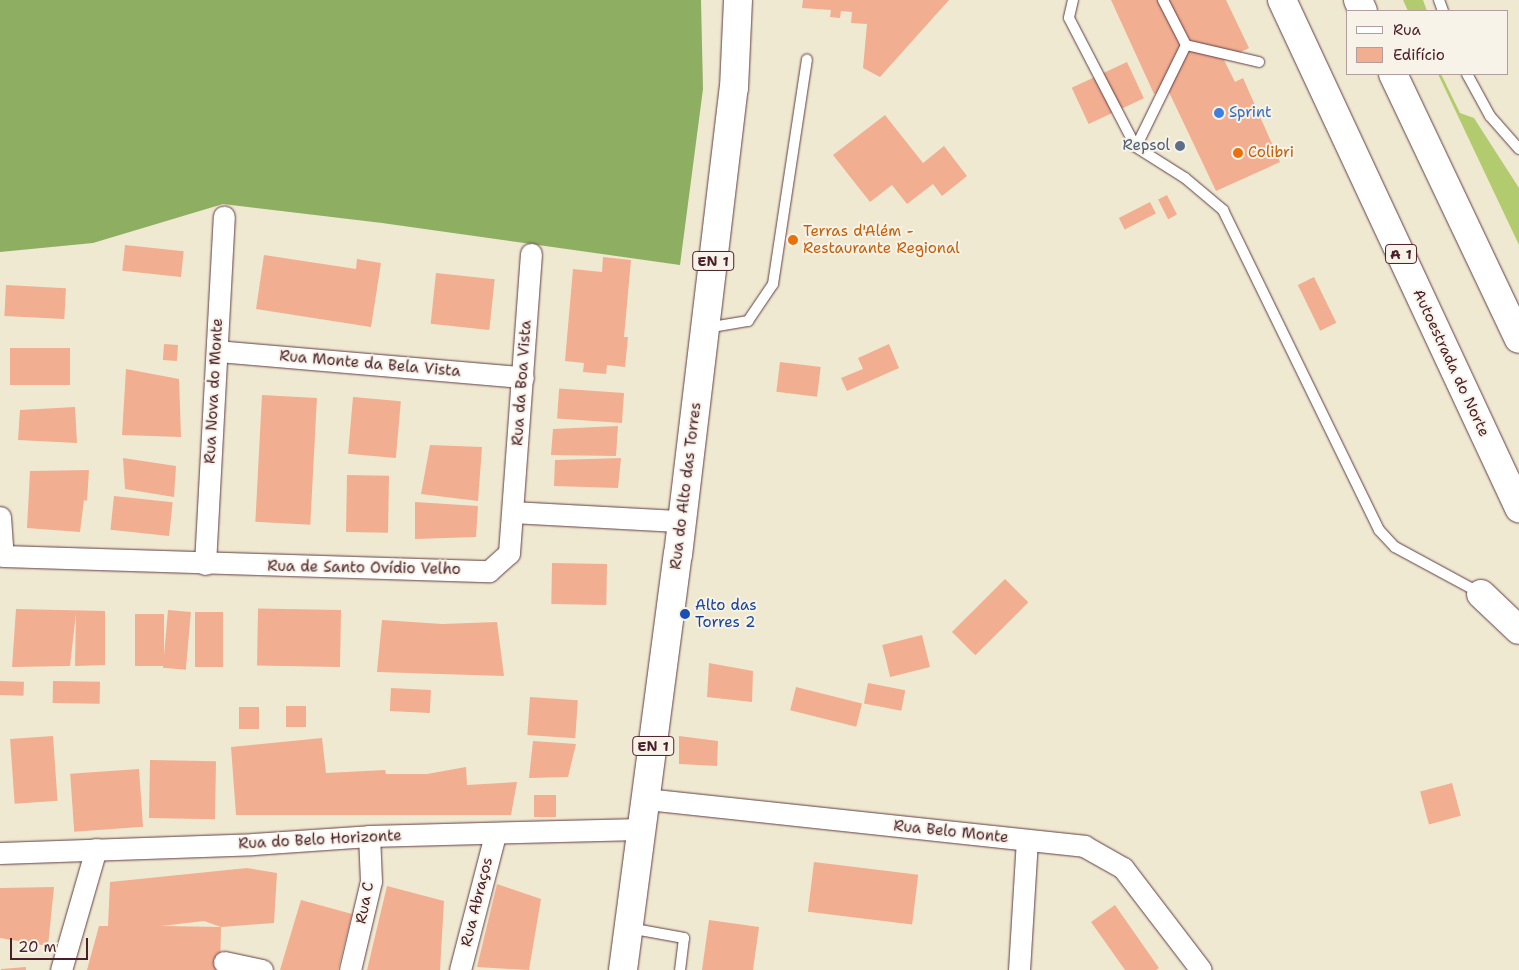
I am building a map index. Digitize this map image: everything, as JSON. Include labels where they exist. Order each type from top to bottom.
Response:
[{"type":"main road","name":"Rua do Alto das Torres","points":[[623,970],[734,88],[738,0]]},
{"type":"main road","name":"Autoestrada do Norte","points":[[1282,0],[1519,508]]},
{"type":"main road","points":[[1393,75],[1519,339]]},
{"type":"main road","points":[[1481,594],[1519,630]]},
{"type":"street","name":"Rua Nova do Monte","points":[[205,564],[224,217]]},
{"type":"street","name":"Rua da Boa Vista","points":[[513,512],[531,254]]},
{"type":"street","name":"Rua Monte da Bela Vista","points":[[217,350],[522,377]]},
{"type":"street","points":[[513,512],[681,521]]},
{"type":"street","name":"Rua de Santo Ovídio Velho","points":[[0,517],[3,556],[205,564],[489,571],[509,554],[513,512]]},
{"type":"street","name":"Rua Belo Monte","points":[[646,799],[1084,846],[1123,868],[1201,970]]},
{"type":"street","name":"Rua do Belo Horizonte","points":[[0,853],[253,844],[369,836],[495,835],[641,829]]},
{"type":"street","name":"Rua Abraços","points":[[460,970],[495,835]]},
{"type":"street","name":"Rua C","points":[[350,970],[370,881],[369,836]]},
{"type":"street","points":[[1019,970],[1027,840]]},
{"type":"street","points":[[61,970],[96,849]]},
{"type":"street","points":[[224,962],[262,970]]},
{"type":"lane","points":[[1073,0],[1069,18],[1136,147],[1185,178],[1223,210],[1380,530],[1395,547],[1481,594]]},
{"type":"lane","points":[[1162,0],[1186,45],[1259,62]]},
{"type":"lane","points":[[1136,147],[1186,45]]},
{"type":"lane","points":[[705,328],[748,321],[773,284],[807,60]]},
{"type":"lane","points":[[1468,75],[1490,116],[1519,149]]},
{"type":"lane","points":[[628,928],[684,938],[680,970]]},
{"type":"green space","points":[[0,0],[701,0],[703,89],[680,265],[382,223],[223,204],[93,243],[0,252]]},
{"type":"green space","points":[[1403,0],[1423,0],[1427,10],[1408,10]]},
{"type":"green space","points":[[1438,75],[1441,75],[1460,113],[1474,118],[1519,188],[1519,245]]},
{"type":"building","points":[[803,0],[949,0],[880,77],[863,68],[867,24],[851,23],[852,12],[841,11],[840,18],[830,17],[831,10],[802,8]]},
{"type":"building","points":[[1111,0],[1226,0],[1249,48],[1224,60],[1235,82],[1243,78],[1280,162],[1216,191],[1167,88],[1154,94]]},
{"type":"building","points":[[1127,62],[1144,98],[1089,124],[1072,88]]},
{"type":"building","points":[[885,115],[923,163],[944,146],[967,176],[942,196],[933,184],[907,204],[892,185],[870,202],[833,155]]},
{"type":"building","points":[[1167,195],[1177,215],[1168,219],[1158,200]]},
{"type":"building","points":[[1150,202],[1156,214],[1125,229],[1119,218]]},
{"type":"building","points":[[125,245],[184,251],[181,277],[122,271]]},
{"type":"building","points":[[264,255],[356,269],[357,259],[381,263],[371,327],[256,309]]},
{"type":"building","points":[[603,257],[631,260],[624,337],[628,337],[625,367],[607,365],[606,374],[583,372],[584,363],[565,361],[573,269],[602,272]]},
{"type":"building","points":[[436,273],[495,279],[489,330],[431,324]]},
{"type":"building","points":[[1314,277],[1336,323],[1320,331],[1298,285]]},
{"type":"building","points":[[6,285],[66,288],[64,319],[4,316]]},
{"type":"building","points":[[164,344],[178,345],[177,361],[163,360]]},
{"type":"building","points":[[889,344],[899,368],[847,391],[841,378],[863,369],[858,358]]},
{"type":"building","points":[[10,348],[70,348],[70,385],[10,385]]},
{"type":"building","points":[[780,362],[821,367],[817,397],[776,392]]},
{"type":"building","points":[[126,369],[179,379],[181,437],[122,435]]},
{"type":"building","points":[[559,388],[624,393],[622,423],[557,418]]},
{"type":"building","points":[[262,395],[317,398],[310,525],[255,522]]},
{"type":"building","points":[[353,397],[401,401],[396,458],[348,454]]},
{"type":"building","points":[[75,407],[77,443],[18,440],[20,410]]},
{"type":"building","points":[[618,426],[616,456],[551,455],[553,429]]},
{"type":"building","points":[[430,445],[482,447],[478,501],[421,494]]},
{"type":"building","points":[[123,458],[176,466],[174,497],[125,489]]},
{"type":"building","points":[[621,458],[618,488],[554,486],[555,460]]},
{"type":"building","points":[[89,470],[87,501],[84,500],[80,532],[27,528],[30,471]]},
{"type":"building","points":[[347,475],[389,476],[388,533],[346,532]]},
{"type":"building","points":[[114,496],[173,502],[169,536],[110,530]]},
{"type":"building","points":[[415,502],[478,506],[476,537],[415,539]]},
{"type":"building","points":[[552,563],[607,564],[606,605],[551,604]]},
{"type":"building","points":[[1005,579],[1028,602],[975,655],[952,632]]},
{"type":"building","points":[[16,609],[105,611],[105,665],[75,666],[76,613],[70,666],[12,667]]},
{"type":"building","points":[[258,609],[341,610],[340,667],[257,666]]},
{"type":"building","points":[[168,610],[191,612],[186,670],[163,668]]},
{"type":"building","points":[[195,612],[223,612],[223,667],[195,667]]},
{"type":"building","points":[[135,614],[164,614],[164,666],[135,666]]},
{"type":"building","points":[[382,620],[442,624],[497,622],[504,676],[377,672]]},
{"type":"building","points":[[922,635],[930,667],[890,677],[882,645]]},
{"type":"building","points":[[709,663],[753,671],[752,702],[707,697]]},
{"type":"building","points":[[0,681],[24,682],[23,696],[0,695]]},
{"type":"building","points":[[53,681],[100,682],[100,704],[53,703]]},
{"type":"building","points":[[868,683],[905,690],[901,711],[864,704]]},
{"type":"building","points":[[796,687],[862,703],[856,727],[790,710]]},
{"type":"building","points":[[391,688],[431,690],[430,713],[390,711]]},
{"type":"building","points":[[530,697],[578,700],[575,738],[527,735]]},
{"type":"building","points":[[286,706],[306,706],[306,727],[286,727]]},
{"type":"building","points":[[239,707],[259,707],[259,729],[239,729]]},
{"type":"building","points":[[53,736],[58,801],[15,804],[10,739]]},
{"type":"building","points":[[679,736],[718,741],[717,766],[679,764]]},
{"type":"building","points":[[322,738],[326,773],[385,770],[386,774],[427,774],[466,767],[467,785],[517,782],[511,815],[236,815],[231,747]]},
{"type":"building","points":[[533,741],[576,744],[568,777],[529,778]]},
{"type":"building","points":[[150,760],[216,761],[215,819],[149,818]]},
{"type":"building","points":[[139,769],[143,827],[74,832],[70,774]]},
{"type":"building","points":[[1452,783],[1461,816],[1429,824],[1420,792]]},
{"type":"building","points":[[534,795],[556,795],[556,817],[534,817]]},
{"type":"building","points":[[814,862],[918,875],[912,924],[808,912]]},
{"type":"building","points":[[247,868],[277,873],[274,923],[221,927],[220,970],[87,970],[99,926],[108,926],[110,882]],"holes":[[[204,921],[221,927],[161,926]]]},
{"type":"building","points":[[497,884],[541,899],[529,970],[477,967]]},
{"type":"building","points":[[387,886],[444,901],[440,970],[367,970]]},
{"type":"building","points":[[54,887],[48,946],[0,938],[0,888]]},
{"type":"building","points":[[301,900],[352,914],[338,970],[280,970]]},
{"type":"building","points":[[1115,905],[1159,968],[1156,970],[1125,970],[1091,922]]},
{"type":"building","points":[[709,920],[759,927],[753,970],[702,970]]},
{"type":"building","points":[[26,967],[26,970],[1,970],[1,969]]},
{"type":"place","name":"Sprint","points":[[1219,113]]},
{"type":"place","name":"Repsol","points":[[1180,146]]},
{"type":"place","name":"Colibri","points":[[1238,153]]},
{"type":"place","name":"Terras d'Além - Restaurante Regional","points":[[793,240]]},
{"type":"place","name":"Alto das Torres 2","points":[[685,614]]}]
